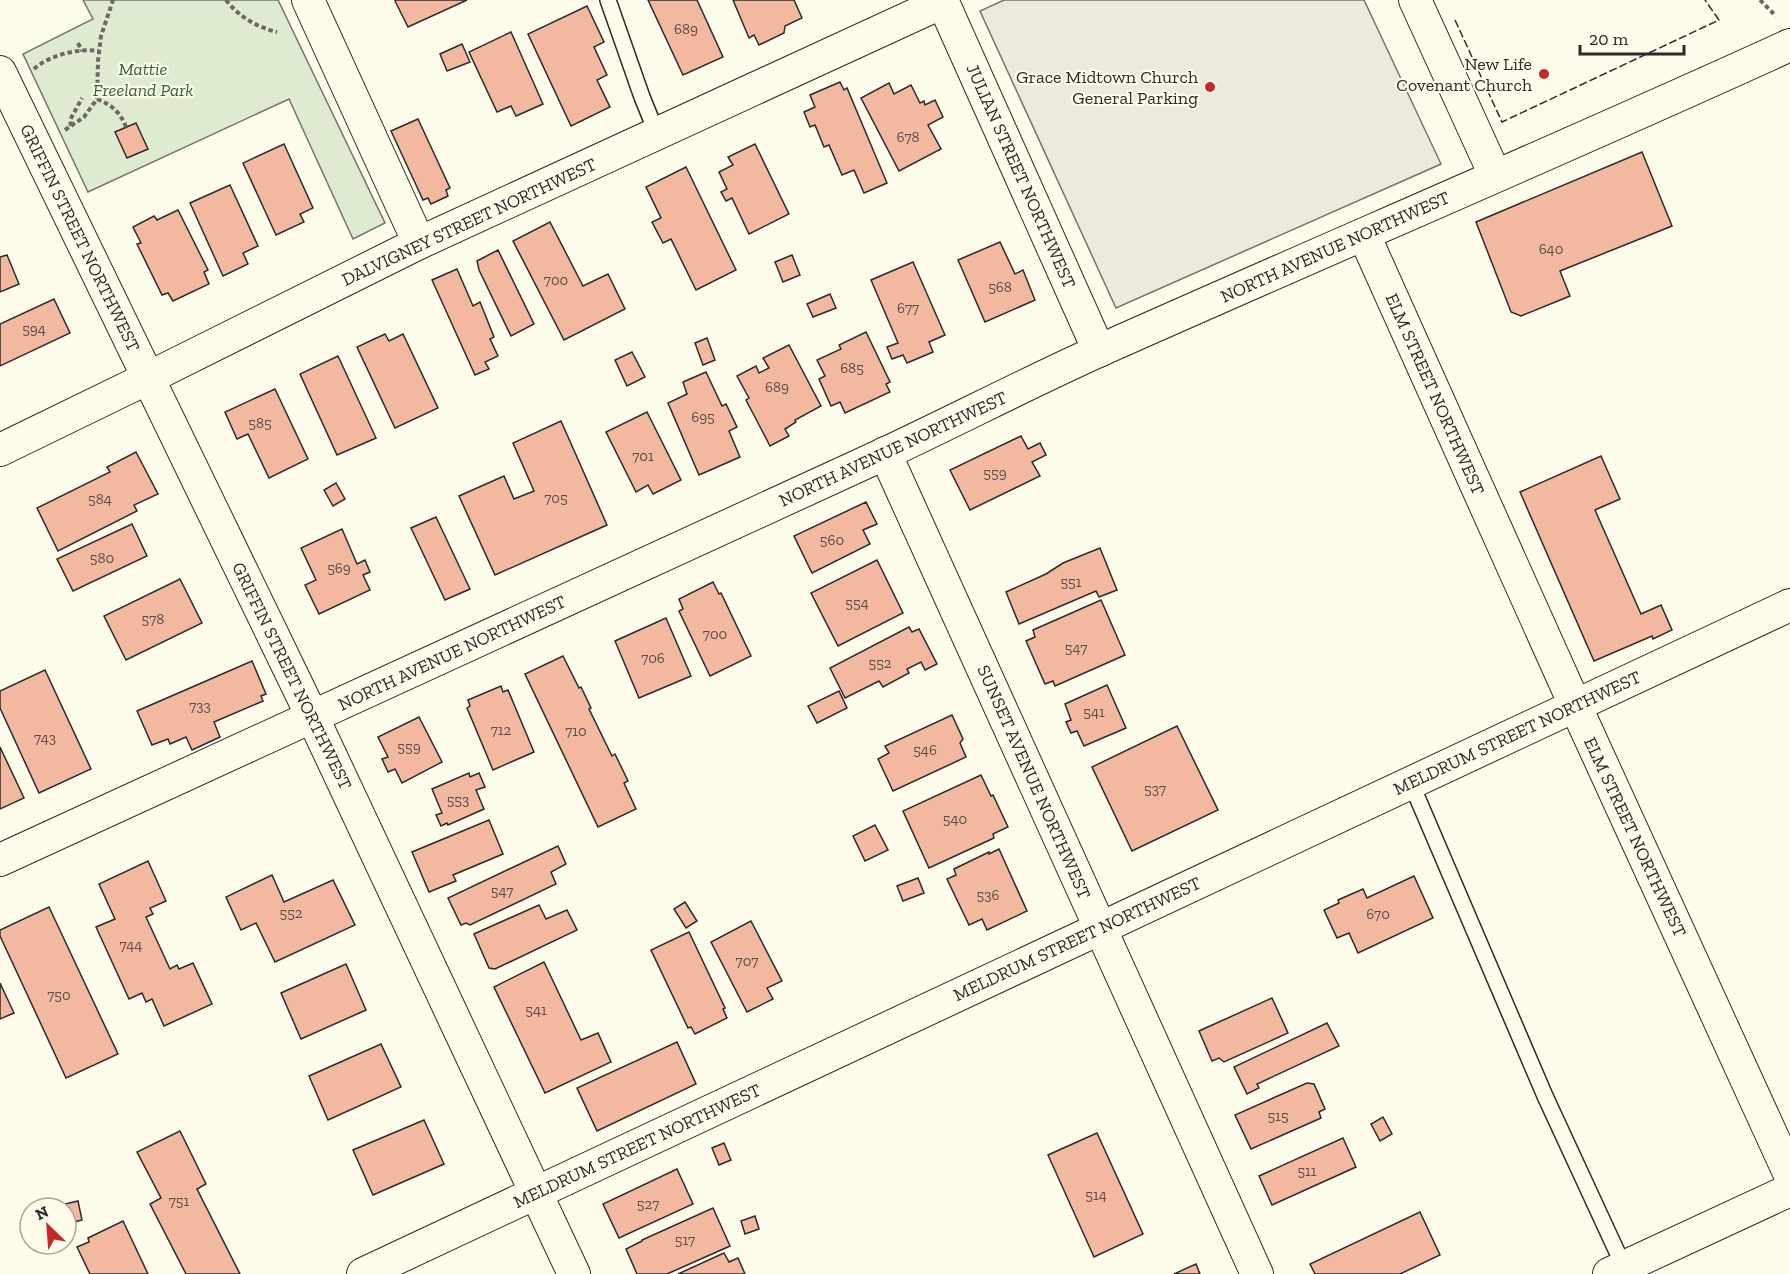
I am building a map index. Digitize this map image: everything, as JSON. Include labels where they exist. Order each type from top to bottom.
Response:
[{"type":"street","points":[[308,0],[418,243]]},
{"type":"street","points":[[1415,0],[1495,176]]},
{"type":"street","name":"DALVIGNEY STREET NORTHWEST","points":[[0,450],[418,243],[942,1]]},
{"type":"street","name":"JULIAN STREET NORTHWEST","points":[[942,1],[1099,351]]},
{"type":"street","name":"NORTH AVENUE NORTHWEST","points":[[0,860],[313,718],[885,453],[1099,351],[1673,99],[1787,34]]},
{"type":"street","name":"GRIFFIN STREET NORTHWEST","points":[[11,76],[148,378],[313,718],[574,1274]]},
{"type":"street","name":"ELM STREET NORTHWEST","points":[[1364,235],[1790,1176]]},
{"type":"street","name":"SUNSET AVENUE NORTHWEST","points":[[885,453],[1257,1274]]},
{"type":"street","name":"MELDRUM STREET NORTHWEST","points":[[363,1274],[1790,605]]},
{"type":"street","points":[[1616,1271],[1790,1190]]},
{"type":"lane","points":[[608,0],[657,134]]},
{"type":"lane","points":[[1411,783],[1545,1096],[1616,1271]]},
{"type":"path","points":[[57,134],[84,117],[97,99],[101,36],[113,0]]},
{"type":"path","points":[[226,0],[244,18],[264,29],[277,32]]},
{"type":"path","points":[[1760,0],[1787,34]]},
{"type":"path","points":[[78,43],[82,51]]},
{"type":"path","points":[[11,76],[48,61],[82,51],[99,51]]},
{"type":"path","points":[[71,126],[70,120],[82,98]]},
{"type":"path","points":[[97,99],[117,110],[126,127]]},
{"type":"green space","name":"Mattie Freeland Park","points":[[83,0],[278,0],[385,223],[353,239],[289,99],[88,192],[23,54],[93,19]]},
{"type":"shaded area","name":"Grace Midtown Church General Parking","points":[[1004,0],[1364,0],[1441,164],[1116,308],[980,11]]},
{"type":"building","points":[[396,0],[467,0],[408,27]]},
{"type":"building","points":[[648,0],[697,0],[723,57],[683,75]]},
{"type":"building","points":[[733,0],[794,0],[802,18],[785,26],[784,33],[759,45],[754,35],[749,38]]},
{"type":"building","points":[[587,6],[604,42],[594,47],[607,75],[597,80],[610,107],[571,126],[528,34]]},
{"type":"building","points":[[511,32],[543,104],[516,116],[511,106],[497,112],[469,52]]},
{"type":"building","points":[[462,44],[470,62],[447,71],[440,54]]},
{"type":"building","points":[[840,82],[844,90],[847,88],[887,183],[864,193],[854,170],[842,175],[829,145],[824,147],[815,125],[810,127],[804,112],[815,107],[810,95]]},
{"type":"building","points":[[889,83],[894,94],[911,85],[920,103],[924,101],[925,105],[935,100],[943,117],[928,125],[941,149],[899,171],[861,98]]},
{"type":"building","points":[[418,119],[450,188],[446,190],[448,196],[431,204],[428,198],[423,200],[391,131]]},
{"type":"building","points":[[136,123],[148,149],[127,158],[115,132]]},
{"type":"building","points":[[284,144],[313,208],[300,214],[304,222],[276,235],[243,163]]},
{"type":"building","points":[[755,144],[789,214],[749,234],[732,198],[726,201],[721,192],[727,189],[719,172],[733,165],[728,157]]},
{"type":"building","points":[[1642,152],[1672,226],[1560,271],[1570,296],[1521,316],[1511,312],[1476,222]]},
{"type":"building","points":[[686,167],[736,270],[696,290],[671,239],[663,243],[652,222],[661,218],[646,187]]},
{"type":"building","points":[[230,185],[258,246],[243,253],[248,264],[223,276],[190,203]]},
{"type":"building","points":[[178,210],[208,270],[204,272],[209,284],[173,301],[168,293],[162,295],[137,244],[141,243],[133,227],[154,216],[157,220]]},
{"type":"building","points":[[550,222],[583,286],[608,274],[625,309],[564,340],[513,241]]},
{"type":"building","points":[[1000,242],[1015,274],[1023,270],[1035,300],[985,322],[958,260]]},
{"type":"building","points":[[498,250],[534,324],[511,336],[479,270],[477,261]]},
{"type":"building","points":[[7,255],[19,284],[0,292],[0,257]]},
{"type":"building","points":[[792,255],[800,275],[783,282],[775,262]]},
{"type":"building","points":[[913,262],[945,335],[929,342],[933,352],[907,363],[903,355],[892,359],[887,347],[898,343],[871,280]]},
{"type":"building","points":[[457,269],[473,306],[480,302],[494,337],[490,339],[498,356],[485,362],[489,369],[475,375],[432,280]]},
{"type":"building","points":[[830,294],[836,308],[813,317],[807,304]]},
{"type":"building","points":[[54,299],[70,333],[0,366],[0,324]]},
{"type":"building","points":[[866,332],[890,382],[886,384],[890,392],[845,413],[840,402],[831,406],[819,379],[825,376],[817,360],[841,349],[839,345]]},
{"type":"building","points":[[385,334],[389,341],[403,334],[438,408],[395,428],[357,347]]},
{"type":"building","points":[[707,338],[715,360],[703,365],[695,343]]},
{"type":"building","points":[[789,345],[821,406],[795,420],[796,422],[785,429],[789,436],[770,446],[746,400],[749,398],[737,376],[756,366],[759,373],[769,368],[763,358]]},
{"type":"building","points":[[632,352],[645,377],[627,386],[615,360]]},
{"type":"building","points":[[338,356],[376,438],[337,455],[300,374]]},
{"type":"building","points":[[706,372],[722,406],[726,404],[737,427],[729,431],[740,457],[699,475],[668,403],[687,394],[683,382]]},
{"type":"building","points":[[275,389],[308,459],[269,478],[248,434],[237,439],[225,412]]},
{"type":"building","points":[[647,412],[681,480],[653,494],[648,485],[636,492],[606,432]]},
{"type":"building","points":[[561,421],[607,525],[495,575],[459,496],[504,476],[514,499],[534,491],[513,443]]},
{"type":"building","points":[[1021,436],[1028,449],[1040,443],[1046,455],[1032,462],[1040,476],[970,510],[950,470]]},
{"type":"building","points":[[136,452],[158,494],[134,505],[137,511],[58,551],[37,508],[110,472],[107,467]]},
{"type":"building","points":[[1601,456],[1620,499],[1595,510],[1641,614],[1661,605],[1672,630],[1653,639],[1652,636],[1594,661],[1520,492]]},
{"type":"building","points":[[336,483],[345,499],[333,506],[324,490]]},
{"type":"building","points":[[866,502],[877,524],[863,530],[870,544],[812,573],[794,536]]},
{"type":"building","points":[[436,517],[470,589],[445,600],[411,528]]},
{"type":"building","points":[[132,524],[147,556],[73,591],[57,559]]},
{"type":"building","points":[[342,529],[357,564],[365,560],[370,572],[363,575],[370,590],[319,614],[305,585],[316,580],[301,548]]},
{"type":"building","points":[[1100,548],[1117,590],[1099,597],[1096,591],[1019,624],[1006,592],[1046,574],[1063,563]]},
{"type":"building","points":[[877,560],[903,613],[838,646],[811,593]]},
{"type":"building","points":[[180,579],[202,623],[126,660],[104,616]]},
{"type":"building","points":[[713,582],[719,594],[721,593],[751,656],[710,676],[679,611],[683,609],[679,599]]},
{"type":"building","points":[[1101,600],[1125,655],[1055,686],[1053,681],[1045,684],[1026,641],[1035,637],[1033,630]]},
{"type":"building","points":[[666,618],[691,676],[639,698],[615,641]]},
{"type":"building","points":[[909,627],[912,632],[919,629],[937,664],[925,670],[921,662],[907,669],[909,673],[883,687],[879,681],[845,698],[830,668]]},
{"type":"building","points":[[563,656],[579,688],[581,687],[612,756],[615,754],[628,781],[624,783],[636,809],[598,827],[525,674]]},
{"type":"building","points":[[252,661],[266,694],[261,696],[263,701],[214,722],[220,737],[192,750],[186,737],[170,744],[168,739],[152,745],[137,711]]},
{"type":"building","points":[[45,670],[91,769],[39,793],[0,708],[0,691]]},
{"type":"building","points":[[1107,685],[1126,728],[1084,746],[1077,731],[1071,733],[1066,722],[1071,720],[1065,704]]},
{"type":"building","points":[[501,686],[503,692],[508,690],[534,752],[493,770],[467,708],[470,706],[468,700]]},
{"type":"building","points":[[839,691],[847,708],[817,723],[808,706]]},
{"type":"building","points":[[952,715],[963,739],[960,743],[966,757],[893,791],[878,759],[889,753],[885,746]]},
{"type":"building","points":[[419,717],[442,762],[402,783],[395,769],[388,772],[382,759],[388,757],[378,737]]},
{"type":"building","points":[[1177,726],[1218,810],[1132,851],[1092,767]]},
{"type":"building","points":[[0,747],[24,798],[0,809]]},
{"type":"building","points":[[469,773],[470,777],[479,773],[485,787],[476,790],[484,809],[441,826],[436,815],[442,813],[432,789]]},
{"type":"building","points":[[981,775],[1008,827],[993,834],[994,838],[929,868],[903,811]]},
{"type":"building","points":[[489,820],[503,854],[453,875],[456,881],[429,892],[412,852]]},
{"type":"building","points":[[875,825],[888,850],[865,861],[853,836]]},
{"type":"building","points":[[558,846],[566,864],[551,872],[556,884],[470,925],[466,923],[461,925],[448,898]]},
{"type":"building","points":[[999,849],[1027,911],[987,930],[982,919],[969,925],[947,879],[956,875],[954,869]]},
{"type":"building","points":[[148,861],[166,901],[150,908],[153,914],[146,917],[170,969],[177,965],[179,969],[193,963],[212,1004],[164,1026],[152,999],[146,1002],[142,993],[129,999],[96,927],[115,919],[99,884]]},
{"type":"building","points":[[272,875],[284,902],[333,880],[355,925],[275,962],[256,923],[241,930],[226,897]]},
{"type":"building","points":[[1414,876],[1433,918],[1358,953],[1349,933],[1337,938],[1324,910],[1339,903],[1338,900],[1363,889],[1367,898]]},
{"type":"building","points":[[918,878],[924,893],[903,901],[897,886]]},
{"type":"building","points":[[685,902],[697,921],[686,928],[674,909]]},
{"type":"building","points":[[539,905],[546,919],[567,910],[577,930],[495,969],[489,968],[474,934]]},
{"type":"building","points":[[49,907],[118,1054],[66,1078],[0,936],[0,930]]},
{"type":"building","points":[[751,921],[782,981],[767,988],[773,999],[747,1012],[711,942]]},
{"type":"building","points":[[689,932],[725,1008],[723,1009],[727,1018],[695,1034],[691,1027],[688,1028],[651,950]]},
{"type":"building","points":[[544,962],[581,1040],[598,1033],[611,1062],[545,1093],[494,987]]},
{"type":"building","points":[[346,964],[366,1010],[301,1039],[281,993]]},
{"type":"building","points":[[0,983],[14,1013],[0,1019]]},
{"type":"building","points":[[1272,998],[1288,1033],[1224,1062],[1219,1058],[1212,1061],[1199,1031]]},
{"type":"building","points":[[1327,1023],[1339,1046],[1257,1084],[1259,1088],[1247,1094],[1234,1067]]},
{"type":"building","points":[[677,1042],[696,1084],[597,1131],[577,1088]]},
{"type":"building","points":[[381,1044],[401,1087],[328,1120],[309,1076]]},
{"type":"building","points":[[1307,1083],[1314,1084],[1325,1109],[1319,1112],[1321,1118],[1251,1149],[1235,1115]]},
{"type":"building","points":[[1383,1117],[1392,1134],[1380,1141],[1371,1124]]},
{"type":"building","points":[[424,1120],[444,1164],[373,1195],[353,1150]]},
{"type":"building","points":[[180,1131],[206,1184],[197,1189],[240,1274],[186,1274],[150,1204],[161,1198],[137,1152]]},
{"type":"building","points":[[1097,1133],[1143,1234],[1094,1257],[1048,1155]]},
{"type":"building","points":[[1343,1138],[1356,1167],[1272,1205],[1259,1176]]},
{"type":"building","points":[[724,1143],[731,1160],[719,1165],[712,1148]]},
{"type":"building","points":[[677,1169],[693,1204],[619,1238],[603,1204]]},
{"type":"building","points":[[78,1201],[82,1220],[78,1221]]},
{"type":"building","points":[[713,1208],[730,1246],[667,1274],[637,1274],[626,1249]]},
{"type":"building","points":[[1420,1212],[1440,1255],[1400,1274],[1315,1274],[1310,1264]]},
{"type":"building","points":[[755,1216],[759,1229],[745,1234],[741,1221]]},
{"type":"building","points":[[123,1221],[148,1274],[90,1274],[78,1249],[78,1247],[89,1242],[88,1238]]},
{"type":"building","points":[[724,1253],[729,1262],[738,1258],[745,1274],[678,1274]]},
{"type":"building","points":[[1196,1264],[1200,1274],[1174,1274]]},
{"type":"fence","points":[[1455,20],[1502,122],[1719,20],[1705,0]]},
{"type":"place","name":"New Life Covenant Church","points":[[1544,74]]},
{"type":"place","name":"Grace Midtown Church General Parking","points":[[1210,87]]}]
